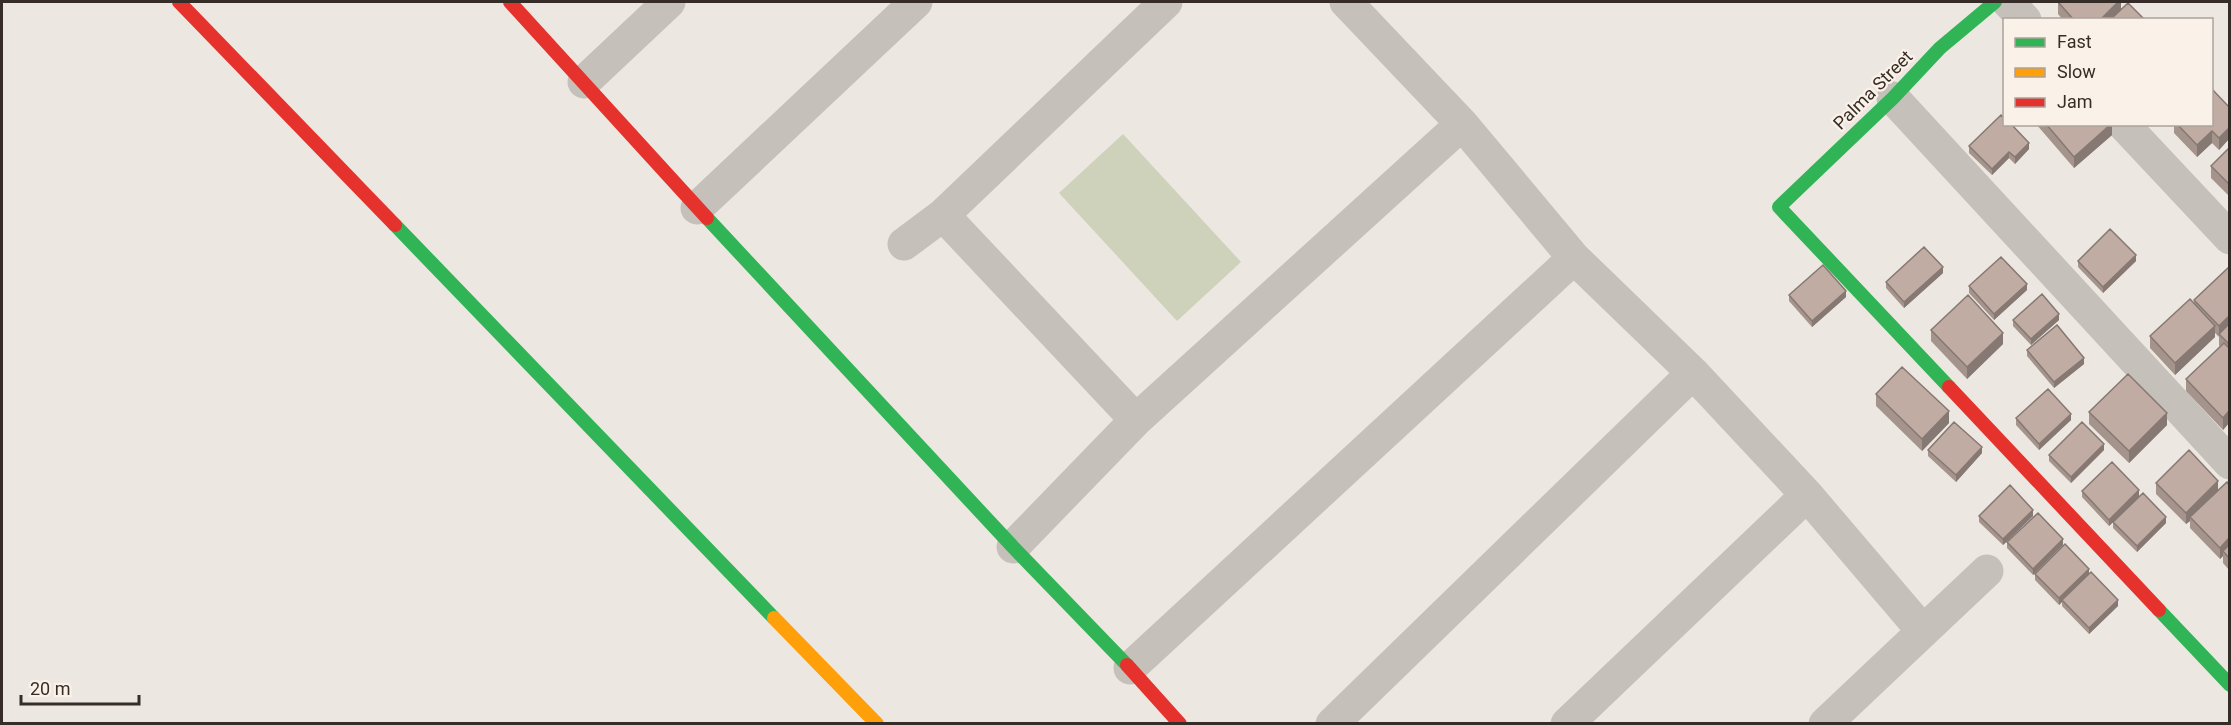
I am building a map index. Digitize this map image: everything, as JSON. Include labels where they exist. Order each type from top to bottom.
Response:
[{"type":"street","points":[[178,2],[877,723]]},
{"type":"street","points":[[510,2],[697,208],[1180,723]]},
{"type":"street","points":[[584,82],[669,2]]},
{"type":"street","points":[[697,208],[916,2]]},
{"type":"street","points":[[904,244],[944,215],[1166,2]]},
{"type":"street","points":[[1346,2],[1462,124],[1574,258],[1693,373],[1807,495],[1922,630]]},
{"type":"street","name":"Palma Street","points":[[1995,2],[1940,48],[1893,98],[1779,207],[2229,685]]},
{"type":"street","points":[[2008,2],[2023,18]]},
{"type":"street","points":[[1893,98],[2229,463]]},
{"type":"street","points":[[1013,547],[1136,420],[1462,124]]},
{"type":"street","points":[[2125,126],[2229,238]]},
{"type":"street","points":[[944,215],[1136,420]]},
{"type":"street","points":[[1130,668],[1574,258]]},
{"type":"street","points":[[1332,723],[1693,373]]},
{"type":"street","points":[[1566,723],[1807,495]]},
{"type":"street","points":[[1837,719],[1922,630],[1987,571]]},
{"type":"green space","points":[[1123,134],[1241,262],[1177,321],[1059,193]]},
{"type":"building","points":[[2058,2],[2118,2],[2102,18],[2072,18]]},
{"type":"building","points":[[2128,3],[2143,18],[2112,18]]},
{"type":"building","points":[[2213,90],[2229,107],[2229,128],[2219,138],[2212,131],[2197,145],[2179,126],[2213,126]]},
{"type":"building","points":[[2001,115],[2003,126],[2013,126],[2029,143],[2015,157],[2009,152],[1992,169],[1969,146]]},
{"type":"building","points":[[2048,126],[2109,126],[2074,157]]},
{"type":"building","points":[[2229,148],[2229,184],[2211,166]]},
{"type":"building","points":[[2110,229],[2136,255],[2103,287],[2078,261]]},
{"type":"building","points":[[1924,247],[1943,267],[1904,302],[1886,282]]},
{"type":"building","points":[[2001,257],[2027,284],[1994,314],[1969,286]]},
{"type":"building","points":[[1823,265],[1846,291],[1812,321],[1789,295]]},
{"type":"building","points":[[2229,267],[2229,316],[2219,326],[2194,300]]},
{"type":"building","points":[[2042,294],[2059,314],[2031,339],[2013,320]]},
{"type":"building","points":[[1968,295],[2003,333],[1967,367],[1931,330]]},
{"type":"building","points":[[2190,299],[2215,326],[2175,363],[2150,336]]},
{"type":"building","points":[[2229,324],[2229,344],[2219,334]]},
{"type":"building","points":[[2057,325],[2084,358],[2054,382],[2027,350]]},
{"type":"building","points":[[2224,343],[2229,348],[2229,411],[2223,418],[2186,379]]},
{"type":"building","points":[[1902,367],[1949,411],[1922,439],[1876,394]]},
{"type":"building","points":[[2128,374],[2167,413],[2129,451],[2089,412]]},
{"type":"building","points":[[2048,389],[2071,414],[2039,444],[2016,418]]},
{"type":"building","points":[[1954,422],[1982,447],[1956,475],[1928,450]]},
{"type":"building","points":[[2082,422],[2104,444],[2071,477],[2049,455]]},
{"type":"building","points":[[2189,450],[2218,481],[2186,513],[2156,483]]},
{"type":"building","points":[[2112,462],[2139,490],[2109,520],[2082,491]]},
{"type":"building","points":[[2227,482],[2229,485],[2229,538],[2220,548],[2190,517]]},
{"type":"building","points":[[2010,485],[2033,510],[2003,539],[1979,516]]},
{"type":"building","points":[[2143,493],[2166,517],[2137,546],[2113,522]]},
{"type":"building","points":[[2038,513],[2063,539],[2033,569],[2007,542]]},
{"type":"building","points":[[2065,544],[2089,569],[2059,598],[2035,574]]},
{"type":"building","points":[[2229,545],[2229,558],[2223,551]]},
{"type":"building","points":[[2091,572],[2118,600],[2089,628],[2062,600]]},
{"type":"traffic: fast","points":[[1949,387],[1779,207],[1893,98],[1940,48],[1995,2]]},
{"type":"traffic: fast","points":[[707,218],[1013,547],[1127,665]]},
{"type":"traffic: fast","points":[[395,225],[774,618]]},
{"type":"traffic: fast","points":[[2159,610],[2230,685]]},
{"type":"traffic: slow","points":[[774,618],[877,724]]},
{"type":"traffic: jam","points":[[179,2],[395,225]]},
{"type":"traffic: jam","points":[[510,2],[707,218]]},
{"type":"traffic: jam","points":[[1949,387],[2159,610]]},
{"type":"traffic: jam","points":[[1127,665],[1180,724]]}]
